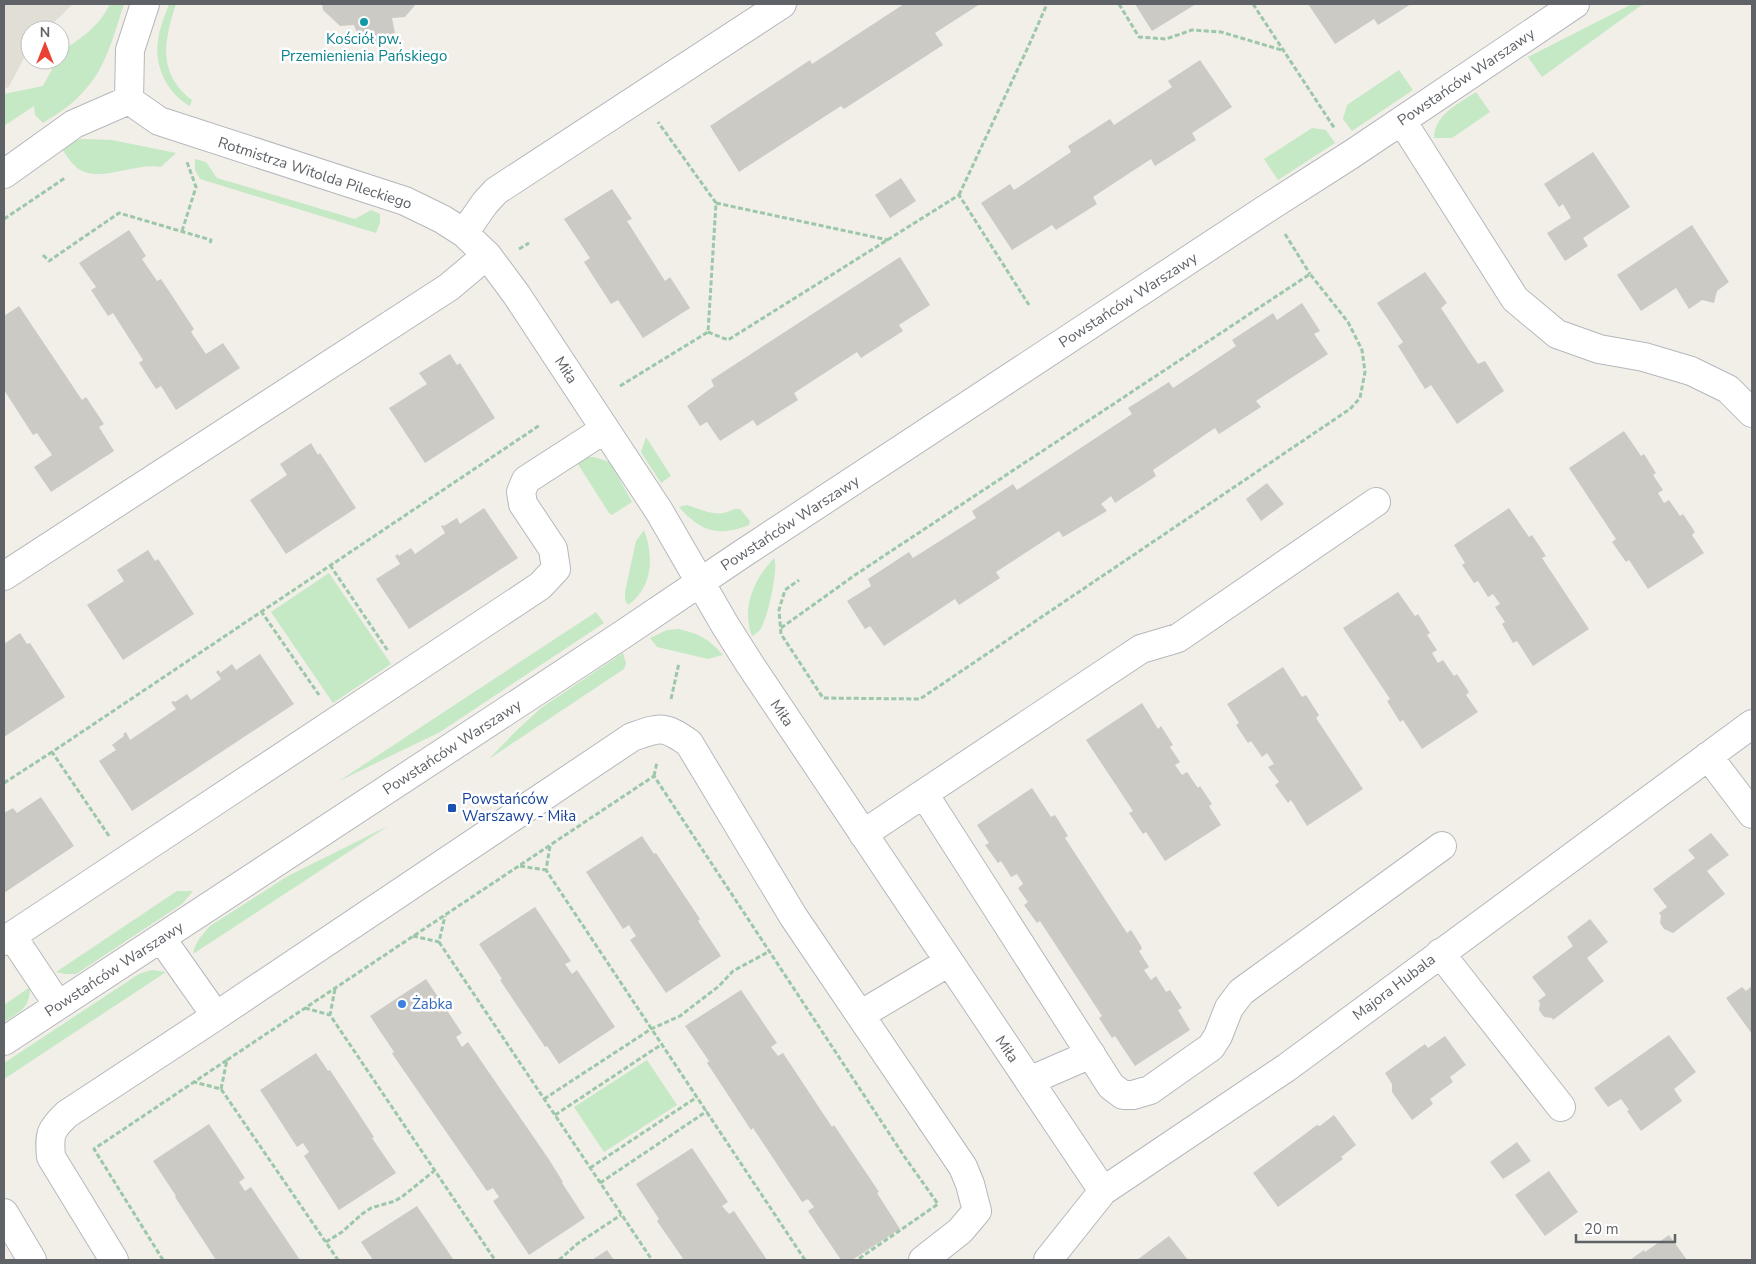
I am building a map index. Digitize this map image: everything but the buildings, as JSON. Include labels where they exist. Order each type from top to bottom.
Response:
[{"type":"street","points":[[4,174],[74,124],[129,100],[130,50],[145,4]]},
{"type":"street","points":[[464,234],[485,203],[496,191],[782,4]]},
{"type":"street","name":"Powstańców Warszawy","points":[[4,1041],[622,635],[700,581],[1402,120],[1575,4]]},
{"type":"street","name":"Rotmistrza Witolda Pileckiego","points":[[129,100],[159,121],[405,201],[442,219],[464,234]]},
{"type":"street","points":[[1402,120],[1515,299],[1557,334],[1600,349],[1644,357],[1691,371],[1728,389],[1752,413]]},
{"type":"street","name":"Miła","points":[[464,234],[487,255],[516,294],[659,512],[749,663],[1103,1191]]},
{"type":"street","points":[[4,576],[450,287],[487,255]]},
{"type":"street","points":[[58,1005],[8,938],[540,586],[556,569],[553,549],[523,504],[521,492],[526,480],[605,429]]},
{"type":"street","points":[[863,834],[1141,649],[1178,638],[1376,502]]},
{"type":"street","name":"Majora Hubala","points":[[1048,1260],[1103,1191],[1286,1068],[1752,724]]},
{"type":"street","points":[[114,1260],[51,1157],[50,1142],[54,1127],[67,1114],[632,737],[657,729],[672,732],[689,743],[793,916],[963,1167],[970,1184],[976,1211],[960,1231],[923,1260]]},
{"type":"street","points":[[1708,756],[1752,814]]},
{"type":"street","points":[[924,794],[1112,1086],[1123,1095],[1133,1095],[1150,1090],[1211,1047],[1218,1036],[1229,1008],[1241,992],[1442,846]]},
{"type":"street","points":[[161,938],[216,1016]]},
{"type":"street","points":[[1440,953],[1561,1107]]},
{"type":"street","points":[[860,1015],[949,962]]},
{"type":"street","points":[[1029,1081],[1091,1054]]},
{"type":"street","points":[[4,1213],[32,1260]]},
{"type":"path","points":[[708,332],[728,340],[959,195],[1047,4]]},
{"type":"path","points":[[1119,4],[1139,37],[1166,39],[1192,30],[1220,32],[1284,52]]},
{"type":"path","points":[[1254,4],[1340,135]]},
{"type":"path","points":[[657,121],[716,203],[708,332]]},
{"type":"path","points":[[182,231],[196,187],[186,157]]},
{"type":"path","points":[[4,219],[65,178]]},
{"type":"path","points":[[959,195],[1029,305]]},
{"type":"path","points":[[716,203],[888,240]]},
{"type":"path","points":[[799,580],[785,590],[779,610],[781,634],[823,698],[920,699],[1350,410],[1360,398],[1365,372],[1362,350],[1348,322],[1310,274],[1269,207]]},
{"type":"path","points":[[43,255],[49,262],[119,213],[211,240],[210,243]]},
{"type":"path","points":[[781,628],[855,575],[1310,274]]},
{"type":"path","points":[[620,386],[708,332]]},
{"type":"path","points":[[4,784],[540,425]]},
{"type":"path","points":[[330,565],[404,675]]},
{"type":"path","points":[[261,611],[336,720]]},
{"type":"path","points":[[52,752],[125,860]]},
{"type":"path","points":[[163,1260],[94,1149],[654,776],[904,1156],[938,1204],[857,1260]]},
{"type":"path","points":[[550,845],[546,870],[804,1260]]},
{"type":"path","points":[[520,866],[546,870]]},
{"type":"path","points":[[439,942],[445,915]]},
{"type":"path","points":[[413,936],[439,942],[652,1260]]},
{"type":"path","points":[[544,1099],[652,1029],[680,1016],[719,986],[733,971],[770,951]]},
{"type":"path","points":[[330,1015],[335,988]]},
{"type":"path","points":[[305,1008],[330,1015],[495,1260]]},
{"type":"path","points":[[555,1115],[662,1044]]},
{"type":"path","points":[[221,1089],[227,1060]]},
{"type":"path","points":[[194,1082],[221,1089],[338,1260]]},
{"type":"path","points":[[590,1168],[697,1097]]},
{"type":"path","points":[[600,1183],[707,1111]]},
{"type":"path","points":[[326,1242],[342,1232],[371,1208],[395,1201],[403,1196],[434,1170]]},
{"type":"path","points":[[559,1260],[577,1244],[621,1215]]},
{"type":"shaded area","points":[[4,4],[73,4],[56,20],[20,20],[20,66],[8,88],[4,87]]},
{"type":"green space","points":[[110,4],[124,4],[113,39],[98,73],[79,97],[43,123],[35,115],[34,106],[4,126],[4,94],[43,86],[52,70],[70,70],[70,46],[95,26]]},
{"type":"green space","points":[[169,4],[176,4],[167,44],[168,68],[181,90],[192,100],[190,106],[182,101],[169,87],[164,79],[158,60],[159,36]]},
{"type":"green space","points":[[1632,4],[1643,4],[1542,77],[1528,57]]},
{"type":"green space","points":[[1399,70],[1413,90],[1352,131],[1343,119],[1347,105]]},
{"type":"green space","points":[[1476,92],[1490,112],[1452,138],[1434,138],[1438,122],[1443,116]]},
{"type":"green space","points":[[1312,128],[1326,130],[1335,143],[1278,180],[1264,159]]},
{"type":"green space","points":[[81,139],[112,140],[176,153],[161,167],[141,167],[99,174],[89,173],[77,168],[62,149]]},
{"type":"green space","points":[[195,159],[206,162],[217,178],[355,219],[371,210],[380,214],[380,223],[376,233],[200,179],[195,170]]},
{"type":"green space","points":[[646,437],[671,476],[661,483],[641,452]]},
{"type":"green space","points":[[583,457],[594,457],[610,462],[632,502],[612,515],[609,513],[576,461]]},
{"type":"green space","points":[[687,505],[715,513],[740,509],[750,521],[749,525],[728,531],[711,530],[695,522],[679,507]]},
{"type":"green space","points":[[644,530],[649,551],[649,571],[642,589],[628,605],[625,600],[625,592],[636,541]]},
{"type":"green space","points":[[774,558],[774,580],[768,611],[761,628],[752,636],[748,615],[751,594],[761,575]]},
{"type":"green space","points":[[329,573],[391,664],[333,703],[271,612]]},
{"type":"green space","points":[[596,612],[604,623],[440,732],[339,781]]},
{"type":"green space","points":[[679,629],[704,638],[723,655],[708,659],[657,647],[650,638],[667,630]]},
{"type":"green space","points":[[623,653],[626,663],[624,669],[489,759],[541,708]]},
{"type":"green space","points":[[388,826],[193,954],[197,942],[210,926],[288,876]]},
{"type":"green space","points":[[177,891],[193,891],[182,904],[76,974],[56,972]]},
{"type":"green space","points":[[152,970],[166,972],[4,1079],[4,1063],[139,974]]},
{"type":"green space","points":[[30,987],[30,994],[26,1005],[4,1022],[4,1005]]},
{"type":"green space","points":[[647,1060],[677,1105],[604,1152],[574,1107]]},
{"type":"place","name":"Kościół pw. Przemienienia Pańskiego","points":[[364,22]]},
{"type":"place","name":"Powstańców Warszawy - Miła","points":[[452,808]]},
{"type":"place","name":"Żabka","points":[[402,1004]]}]
